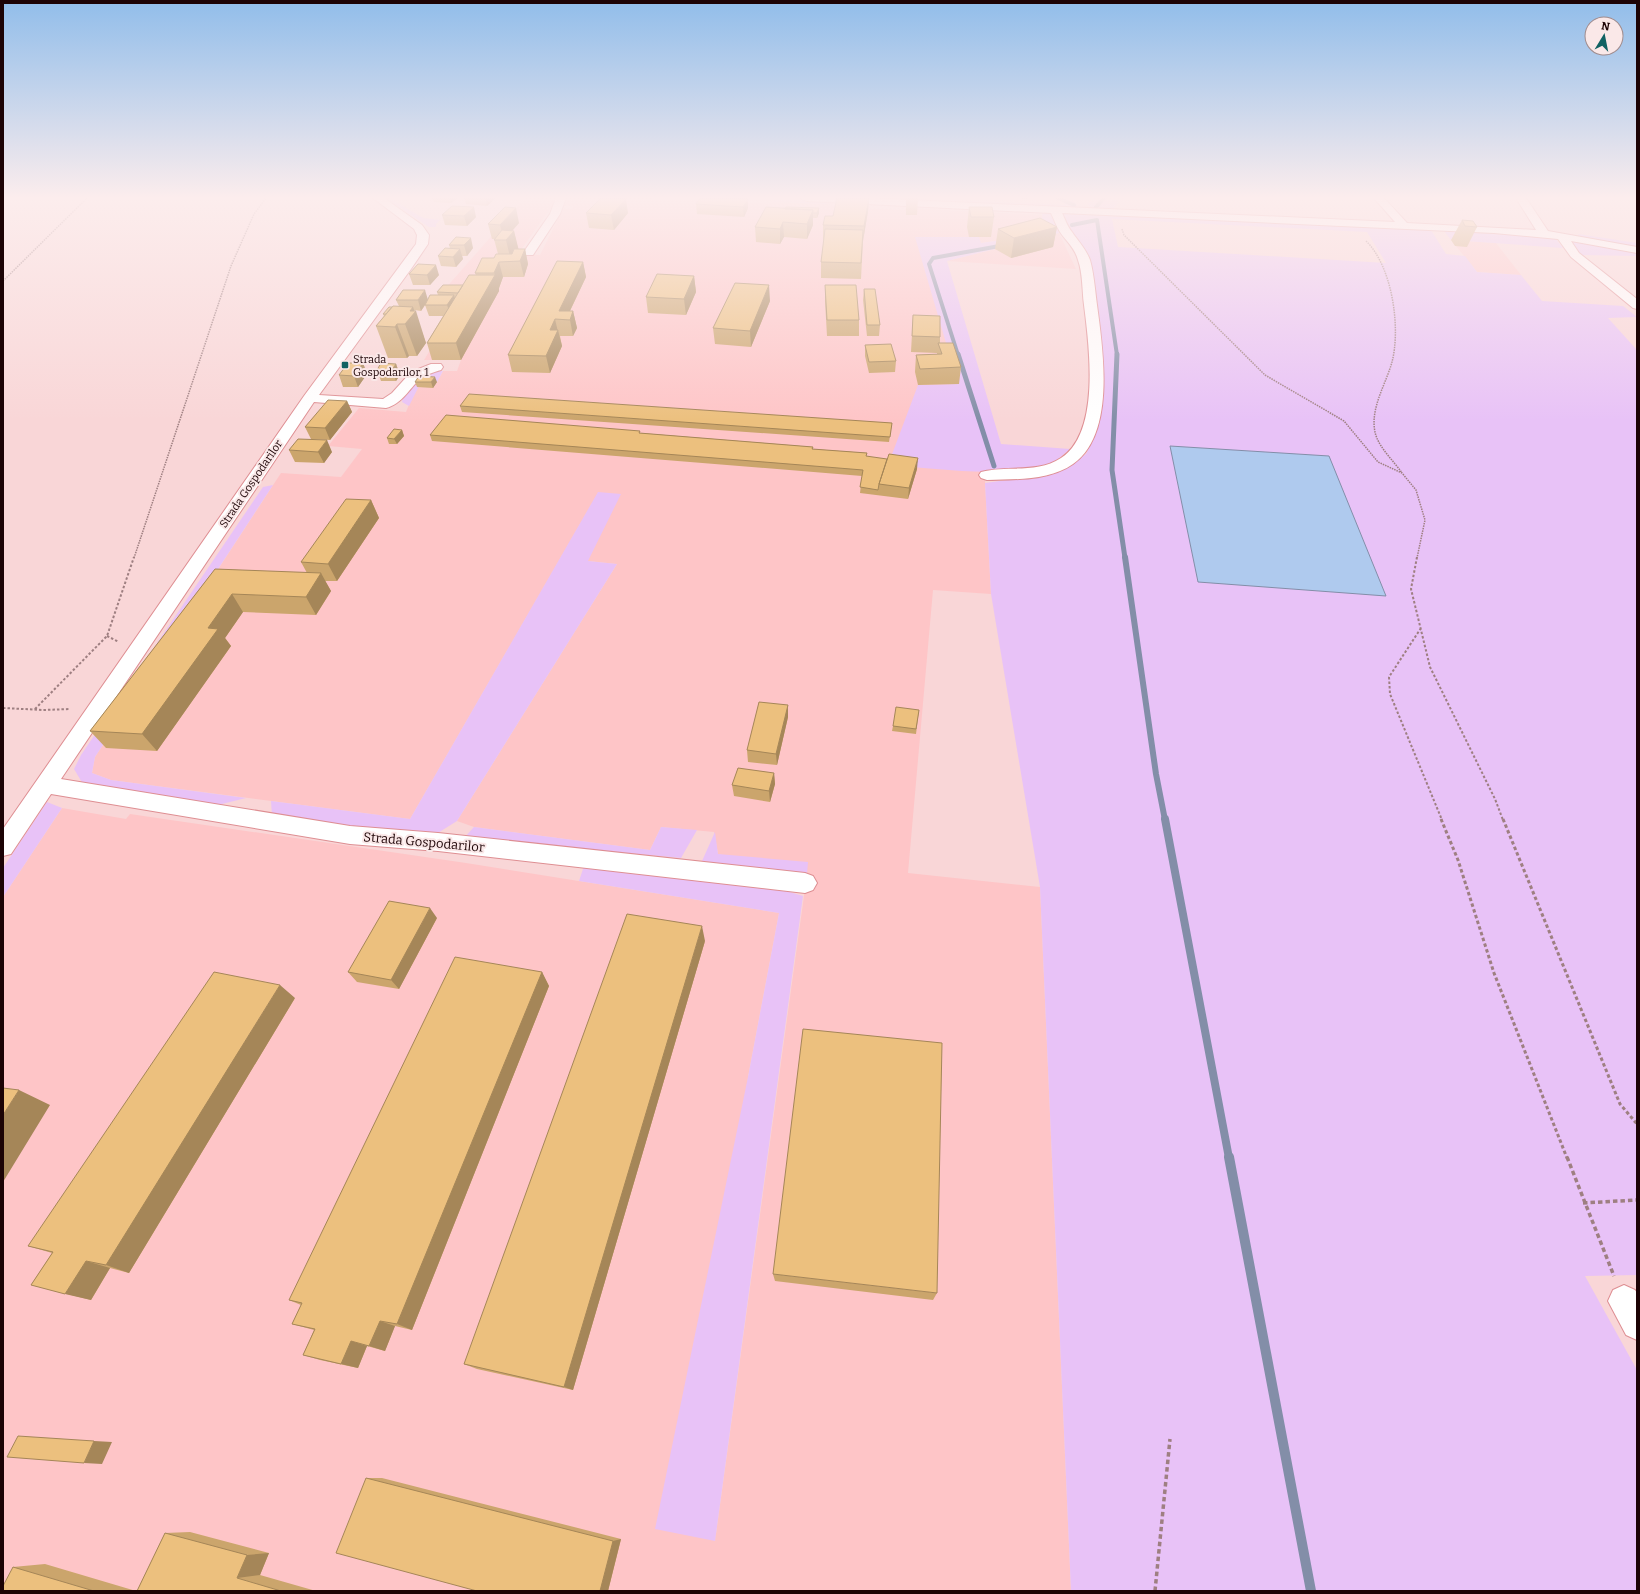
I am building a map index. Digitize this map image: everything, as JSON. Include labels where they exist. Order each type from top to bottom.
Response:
[{"type":"street","name":"Strada Gospodarilor","points":[[3,847],[309,399],[403,272]]},
{"type":"street","points":[[987,475],[1029,473],[1057,466],[1076,453],[1089,433],[1097,385],[1096,353],[1086,272]]},
{"type":"street","points":[[1597,272],[1637,305]]},
{"type":"street","points":[[309,399],[386,404],[397,396],[416,375],[436,367]]},
{"type":"street","name":"Strada Gospodarilor","points":[[46,784],[350,835],[438,842],[805,883]]},
{"type":"path","points":[[3,281],[12,272]]},
{"type":"path","points":[[35,710],[55,687],[86,660],[107,636],[165,467],[228,272]]},
{"type":"path","points":[[1162,272],[1266,375],[1344,421],[1378,462],[1402,473]]},
{"type":"path","points":[[1387,272],[1392,295],[1394,350],[1375,410],[1375,433],[1402,473],[1416,490],[1425,520],[1411,589],[1430,667],[1495,799],[1514,850],[1620,1104],[1637,1124]]},
{"type":"path","points":[[1421,628],[1389,677],[1390,694],[1458,860],[1494,973],[1583,1202],[1630,1312]]},
{"type":"path","points":[[3,708],[35,710],[98,708]]},
{"type":"path","points":[[1583,1202],[1637,1200]]},
{"type":"path","points":[[1155,1591],[1170,1439]]},
{"type":"shaded area","points":[[460,272],[926,272],[959,384],[889,465],[986,471],[985,483],[991,594],[933,590],[908,873],[1040,887],[1071,1591],[3,1591],[3,897],[62,808],[126,819],[130,814],[466,863],[779,913],[748,1077],[715,1541],[807,874],[718,854],[714,832],[661,827],[650,850],[474,827],[457,821],[617,564],[588,561],[598,493],[410,819],[111,780],[92,773],[95,757],[281,473],[341,477],[362,449],[328,446],[359,408],[406,412],[412,397],[421,382],[437,382],[443,371],[457,371],[461,360],[424,360],[462,298],[444,290]]},
{"type":"shaded area","points":[[925,272],[950,272],[1001,444],[1070,449],[1053,462],[1035,467],[994,472],[888,465],[918,385],[958,384]]},
{"type":"shaded area","points":[[1092,272],[1483,272],[1521,275],[1542,301],[1623,306],[1637,317],[1608,318],[1637,350],[1637,1275],[1585,1276],[1637,1370],[1637,1591],[1071,1591],[1040,887],[991,594],[985,483],[1036,476],[1064,469],[1086,454],[1095,435],[1104,365]]},
{"type":"shaded area","points":[[1483,272],[1519,272],[1521,275]]},
{"type":"shaded area","points":[[436,371],[443,371],[437,382],[421,382],[409,406],[402,402],[404,395],[414,381]]},
{"type":"shaded area","points":[[273,485],[95,757],[92,773],[111,780],[246,798],[214,806],[83,784],[74,769],[81,755],[263,487]]},
{"type":"shaded area","points":[[598,492],[621,494],[588,561],[617,564],[457,821],[433,836],[351,830],[272,816],[271,801],[410,819]]},
{"type":"shaded area","points":[[47,802],[62,808],[3,897],[3,868]]},
{"type":"shaded area","points":[[474,827],[650,850],[661,827],[697,830],[681,858],[464,838]]},
{"type":"shaded area","points":[[715,832],[718,854],[808,862],[807,874],[702,861]]},
{"type":"shaded area","points":[[584,866],[783,890],[803,896],[715,1541],[655,1529],[748,1077],[779,913],[579,881]]},
{"type":"water","points":[[1170,446],[1329,456],[1386,596],[1198,582]]},
{"type":"building","points":[[410,272],[429,272],[427,275],[409,274]]},
{"type":"building","points":[[475,272],[494,272],[494,273]]},
{"type":"building","points":[[551,272],[578,272],[559,311],[573,311],[570,320],[555,319],[550,330],[558,330],[546,356],[508,355]]},
{"type":"building","points":[[657,274],[694,276],[684,299],[646,297]]},
{"type":"building","points":[[469,275],[495,275],[456,343],[427,343]]},
{"type":"building","points":[[735,283],[769,285],[750,331],[713,328]]},
{"type":"building","points":[[443,285],[463,285],[458,293],[437,292]]},
{"type":"building","points":[[825,285],[856,285],[859,320],[827,320]]},
{"type":"building","points":[[864,289],[875,289],[880,325],[867,325]]},
{"type":"building","points":[[403,290],[425,290],[418,300],[396,300]]},
{"type":"building","points":[[430,295],[454,295],[447,305],[425,305]]},
{"type":"building","points":[[393,306],[413,307],[410,311],[416,311],[405,324],[397,324],[395,327],[376,326]]},
{"type":"building","points":[[389,307],[392,307],[386,314],[383,314]]},
{"type":"building","points":[[913,315],[940,316],[940,337],[912,336]]},
{"type":"building","points":[[938,343],[953,343],[961,367],[920,369],[916,355],[942,354]]},
{"type":"building","points":[[891,344],[896,361],[869,362],[865,345]]},
{"type":"building","points":[[348,363],[363,363],[354,376],[339,375]]},
{"type":"building","points":[[381,363],[396,364],[392,370],[377,370]]},
{"type":"building","points":[[419,376],[435,377],[431,382],[415,382]]},
{"type":"building","points":[[469,394],[892,423],[890,437],[460,406]]},
{"type":"building","points":[[328,400],[347,401],[325,428],[305,427]]},
{"type":"building","points":[[446,415],[813,447],[812,449],[867,453],[866,456],[887,459],[878,490],[860,487],[863,470],[430,435]]},
{"type":"building","points":[[394,429],[402,430],[394,439],[387,438]]},
{"type":"building","points":[[298,439],[327,440],[318,452],[289,450]]},
{"type":"building","points":[[889,454],[918,458],[909,488],[879,484]]},
{"type":"building","points":[[346,499],[371,500],[328,564],[301,562]]},
{"type":"building","points":[[215,569],[321,573],[306,597],[232,594],[208,628],[218,629],[142,734],[90,731]]},
{"type":"building","points":[[759,702],[788,705],[776,754],[747,750]]},
{"type":"building","points":[[896,707],[919,710],[916,729],[893,726]]},
{"type":"building","points":[[738,768],[774,773],[769,791],[732,785]]},
{"type":"building","points":[[389,901],[430,908],[391,980],[348,972]]},
{"type":"building","points":[[627,914],[702,926],[564,1387],[464,1364]]},
{"type":"building","points":[[455,957],[542,972],[397,1324],[380,1321],[369,1346],[351,1341],[341,1364],[303,1355],[315,1329],[292,1324],[302,1303],[289,1300]]},
{"type":"building","points":[[214,972],[280,985],[106,1265],[86,1261],[65,1294],[31,1285],[53,1252],[28,1246]]},
{"type":"building","points":[[803,1029],[942,1043],[937,1293],[773,1274]]},
{"type":"building","points":[[3,1088],[19,1090],[3,1115]]},
{"type":"building","points":[[18,1436],[94,1441],[84,1463],[7,1457]]},
{"type":"building","points":[[366,1478],[613,1541],[600,1591],[477,1591],[336,1553]]},
{"type":"building","points":[[165,1533],[247,1555],[237,1578],[281,1591],[137,1591]]},
{"type":"building","points":[[13,1567],[94,1591],[3,1591],[3,1586]]},
{"type":"waterway","points":[[932,272],[958,355]]},
{"type":"waterway","points":[[1105,272],[1117,355]]},
{"type":"waterway","points":[[958,354],[994,466]]},
{"type":"waterway","points":[[1117,355],[1112,470],[1125,558]]},
{"type":"waterway","points":[[1125,557],[1156,774],[1165,820]]},
{"type":"waterway","points":[[1165,819],[1229,1158]]},
{"type":"waterway","points":[[1229,1157],[1311,1591]]},
{"type":"place","name":"Strada Gospodarilor, 1","points":[[345,365]]}]
